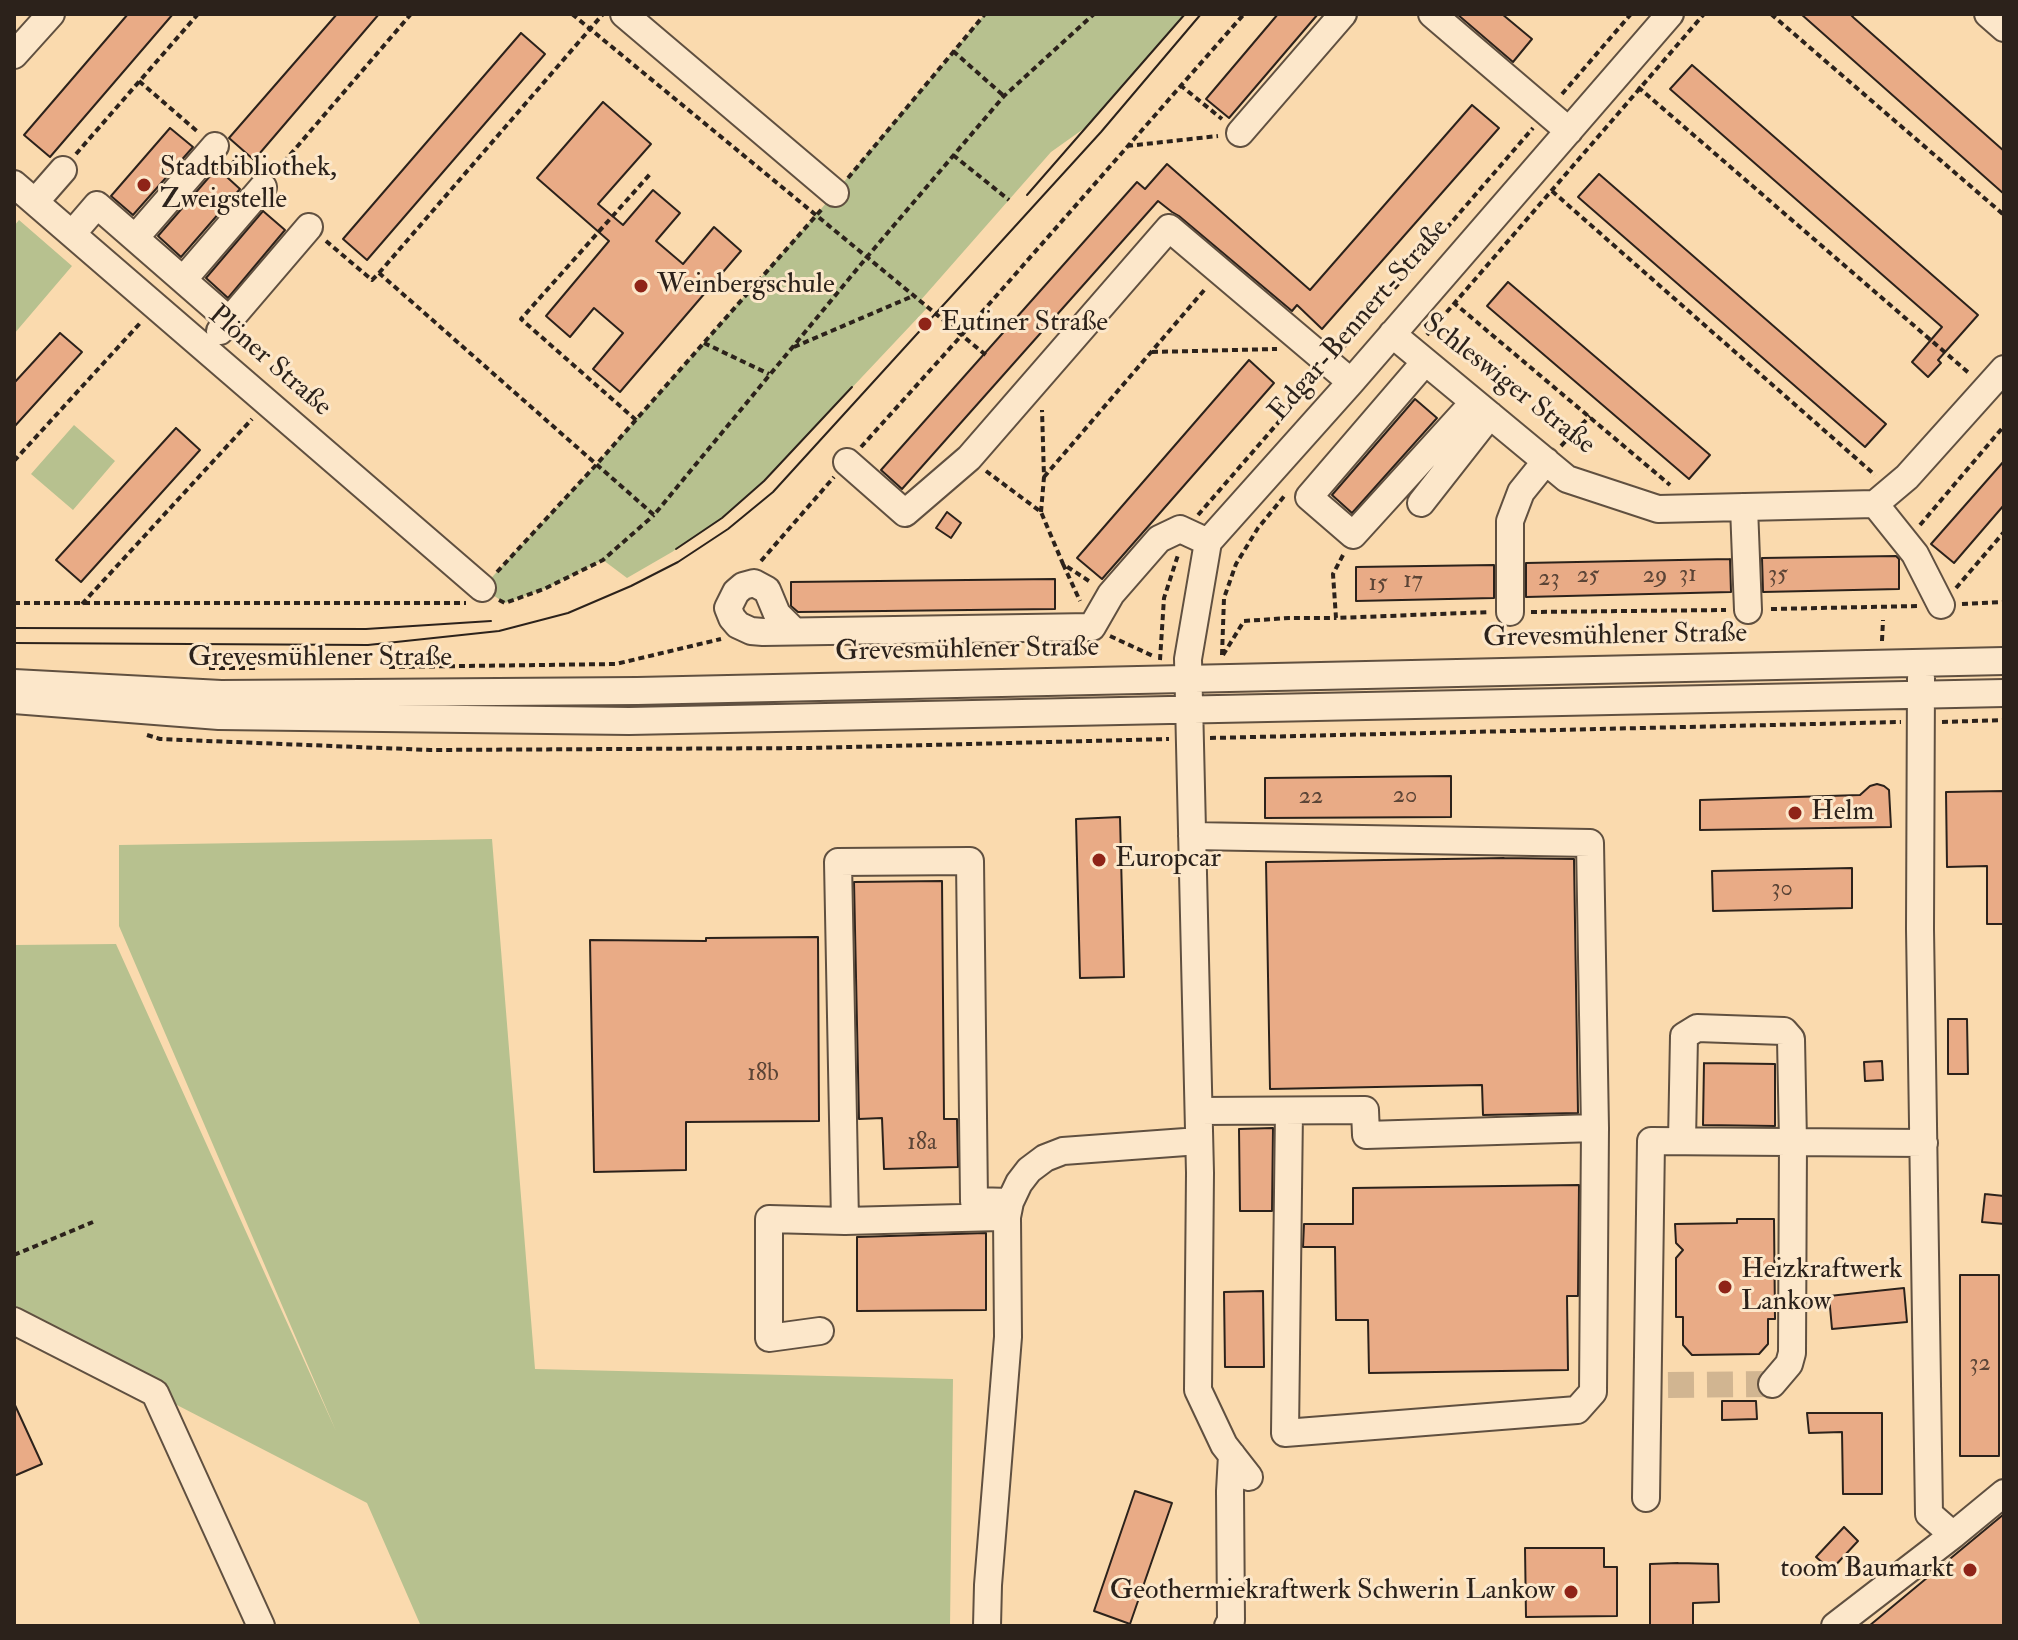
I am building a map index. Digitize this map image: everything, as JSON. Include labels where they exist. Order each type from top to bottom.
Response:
[{"type":"street","points":[[14,55],[51,14]]},
{"type":"street","points":[[624,14],[835,193]]},
{"type":"street","points":[[1240,133],[1343,14]]},
{"type":"street","points":[[1432,14],[1569,131]]},
{"type":"street","name":"Edgar-Bennert-Straße","points":[[1208,542],[1569,131],[1630,80],[1670,14]]},
{"type":"street","points":[[1988,14],[2004,28]]},
{"type":"street","points":[[135,238],[215,146]]},
{"type":"street","points":[[35,202],[63,170]]},
{"type":"street","name":"Plöner Straße","points":[[14,184],[487,596]]},
{"type":"street","points":[[183,280],[263,187]]},
{"type":"street","points":[[72,234],[97,205],[229,320]]},
{"type":"street","points":[[204,349],[309,227]]},
{"type":"street","points":[[847,462],[905,513],[969,458],[1169,228],[1351,382]]},
{"type":"street","name":"Schleswiger Straße","points":[[1392,334],[1567,479],[1658,509],[1744,507],[1884,497]]},
{"type":"street","points":[[1419,356],[1309,497],[1353,535],[1482,408]]},
{"type":"street","points":[[1941,605],[1915,554],[1905,542],[1884,497],[1907,477],[1995,379]]},
{"type":"street","points":[[1421,503],[1482,408]]},
{"type":"street","points":[[1510,612],[1510,521],[1521,492],[1546,461]]},
{"type":"street","points":[[1744,507],[1748,610]]},
{"type":"street","points":[[794,631],[777,614],[767,590],[754,583],[736,592],[728,608],[738,625],[751,631],[794,631],[1092,627],[1111,594],[1159,539],[1180,529],[1208,542],[1188,659],[1199,1111],[1198,1390],[1224,1445],[1249,1477]]},
{"type":"street","name":"Grevesmühlener Straße","points":[[14,683],[221,694],[637,691],[2004,661]]},
{"type":"street","points":[[1921,662],[1920,929],[1929,1514],[1953,1535]]},
{"type":"street","name":"Grevesmühlener Straße","points":[[14,700],[219,716],[629,721],[2004,693]]},
{"type":"street","points":[[1192,836],[1590,843],[1595,1128],[1593,1392],[1577,1410],[1285,1433],[1289,1111]]},
{"type":"street","points":[[845,1221],[838,862],[970,861],[974,1201],[1009,1210]]},
{"type":"street","points":[[1682,1141],[1684,1036],[1697,1028],[1784,1031],[1791,1039],[1792,1353],[1789,1364],[1772,1384]]},
{"type":"street","points":[[1199,1111],[1365,1110],[1366,1135],[1595,1128]]},
{"type":"street","points":[[987,1626],[1008,1337],[1009,1210],[1019,1183],[1029,1170],[1045,1158],[1063,1151],[1199,1141]]},
{"type":"street","points":[[1646,1498],[1657,1378],[1651,1141],[1924,1143]]},
{"type":"street","points":[[820,1331],[769,1338],[769,1219],[845,1221],[1009,1210]]},
{"type":"street","points":[[14,1321],[155,1393],[261,1626]]},
{"type":"street","points":[[1228,1626],[1231,1621],[1232,1455]]},
{"type":"street","points":[[1835,1626],[2004,1493]]},
{"type":"path","points":[[63,170],[198,14]]},
{"type":"path","points":[[139,81],[263,187],[411,14]]},
{"type":"path","points":[[572,14],[987,356]]},
{"type":"path","points":[[309,227],[372,280],[603,14]]},
{"type":"path","points":[[14,603],[470,603],[487,596],[596,465],[835,193],[985,14]]},
{"type":"path","points":[[487,596],[505,603],[544,589],[603,560],[654,515],[1004,96],[1094,14]]},
{"type":"path","points":[[743,586],[748,575],[1244,14]]},
{"type":"path","points":[[1419,356],[1454,303],[1552,191],[1630,80],[1704,14]]},
{"type":"path","points":[[1771,14],[2004,215]]},
{"type":"path","points":[[953,51],[1004,96]]},
{"type":"path","points":[[1630,80],[1995,379]]},
{"type":"path","points":[[1180,85],[1240,133]]},
{"type":"path","points":[[1127,146],[1240,133]]},
{"type":"path","points":[[953,155],[1009,200]]},
{"type":"path","points":[[636,420],[521,319],[651,173]]},
{"type":"path","points":[[1552,191],[1884,497]]},
{"type":"path","points":[[1044,477],[1220,271]]},
{"type":"path","points":[[379,273],[654,515]]},
{"type":"path","points":[[1433,285],[1673,487]]},
{"type":"path","points":[[793,347],[913,296]]},
{"type":"path","points":[[14,461],[155,306]]},
{"type":"path","points":[[704,343],[769,374]]},
{"type":"path","points":[[1152,352],[1311,348]]},
{"type":"path","points":[[1028,389],[1042,401],[1044,477],[1041,512],[1092,627],[1160,660]]},
{"type":"path","points":[[81,604],[267,402]]},
{"type":"path","points":[[1546,461],[1590,416]]},
{"type":"path","points":[[1905,542],[2004,426]]},
{"type":"path","points":[[969,458],[1041,512]]},
{"type":"path","points":[[1293,485],[1258,528],[1236,564],[1224,598],[1222,657],[1244,621],[2004,602]]},
{"type":"path","points":[[1941,605],[2004,532]]},
{"type":"path","points":[[1336,618],[1333,574],[1353,535]]},
{"type":"path","points":[[1063,564],[1111,594]]},
{"type":"path","points":[[487,596],[505,603]]},
{"type":"path","points":[[379,668],[616,664],[751,631]]},
{"type":"path","points":[[208,668],[269,669]]},
{"type":"path","points":[[1221,738],[2004,720]]},
{"type":"path","points":[[14,1255],[93,1222]]},
{"type":"green space","points":[[985,14],[1185,14],[1089,125],[1051,152],[920,301],[927,308],[764,481],[722,518],[627,578],[603,560],[544,589],[505,603],[482,588],[596,465],[816,215]]},
{"type":"green space","points":[[19,220],[72,266],[14,334],[14,226]]},
{"type":"green space","points":[[74,425],[115,461],[73,510],[31,474]]},
{"type":"green space","points":[[492,839],[535,1369],[953,1379],[950,1626],[420,1624],[367,1503],[14,1321],[14,945],[116,944],[336,1431],[119,926],[119,845]]},
{"type":"building","points":[[128,14],[173,14],[50,157],[24,135]]},
{"type":"building","points":[[337,14],[379,14],[254,160],[229,138]]},
{"type":"building","points":[[1278,14],[1318,14],[1229,118],[1206,99]]},
{"type":"building","points":[[1457,14],[1502,14],[1532,39],[1513,62]]},
{"type":"building","points":[[1801,14],[1850,14],[2004,151],[2004,194]]},
{"type":"building","points":[[521,33],[545,54],[367,260],[343,239]]},
{"type":"building","points":[[1692,65],[1978,315],[1938,360],[1941,363],[1928,377],[1912,362],[1942,327],[1670,89]]},
{"type":"building","name":"Weinbergschule","points":[[603,102],[651,144],[598,204],[623,225],[653,190],[680,213],[656,241],[683,264],[714,227],[741,251],[620,392],[593,369],[623,333],[594,308],[570,337],[546,316],[609,241],[537,178]]},
{"type":"building","points":[[1472,105],[1499,128],[1322,329],[1297,305],[1292,311],[1158,201],[902,489],[881,470],[1137,182],[1145,189],[1167,164],[1310,290]]},
{"type":"building","points":[[170,128],[193,147],[133,215],[111,196]]},
{"type":"building","points":[[217,168],[240,189],[181,257],[158,236]]},
{"type":"building","points":[[1599,174],[1886,424],[1865,447],[1578,197]]},
{"type":"building","points":[[263,211],[285,230],[228,298],[206,278]]},
{"type":"building","points":[[1508,282],[1710,455],[1689,479],[1487,306]]},
{"type":"building","points":[[60,333],[82,352],[14,427],[14,383]]},
{"type":"building","points":[[1249,360],[1274,383],[1102,579],[1077,558]]},
{"type":"building","points":[[1415,399],[1437,418],[1352,513],[1332,495]]},
{"type":"building","points":[[176,428],[200,450],[81,582],[56,560]]},
{"type":"building","points":[[2004,461],[2004,505],[1954,563],[1931,544]]},
{"type":"building","points":[[947,512],[961,523],[951,538],[936,528]]},
{"type":"building","points":[[1896,556],[1899,559],[1899,589],[1763,592],[1762,558]]},
{"type":"building","points":[[1730,559],[1731,592],[1526,597],[1526,563]]},
{"type":"building","points":[[1494,565],[1494,598],[1356,601],[1356,567]]},
{"type":"building","points":[[1055,579],[1055,609],[798,612],[791,606],[791,582]]},
{"type":"building","points":[[1451,776],[1451,817],[1265,818],[1265,778]]},
{"type":"building","name":"Helm","points":[[1877,784],[1889,790],[1891,827],[1700,830],[1700,800],[1860,795]]},
{"type":"building","points":[[2004,791],[2004,924],[1987,924],[1987,866],[1947,867],[1946,792]]},
{"type":"building","name":"Europcar","points":[[1120,817],[1124,977],[1080,978],[1076,819]]},
{"type":"building","points":[[1574,859],[1578,1113],[1483,1115],[1482,1085],[1270,1089],[1266,862]]},
{"type":"building","points":[[1852,868],[1852,908],[1713,911],[1712,871]]},
{"type":"building","points":[[942,881],[944,1119],[957,1119],[958,1167],[884,1169],[882,1118],[859,1119],[854,882]]},
{"type":"building","points":[[818,937],[819,1121],[686,1122],[686,1170],[594,1172],[590,940],[706,941],[706,938]]},
{"type":"building","points":[[1948,1019],[1967,1019],[1968,1074],[1948,1074]]},
{"type":"building","points":[[1882,1061],[1883,1080],[1865,1081],[1864,1062]]},
{"type":"building","points":[[1704,1063],[1775,1064],[1775,1126],[1703,1125]]},
{"type":"building","points":[[1273,1128],[1272,1211],[1240,1211],[1239,1129]]},
{"type":"building","points":[[1579,1185],[1578,1296],[1567,1296],[1568,1370],[1369,1373],[1368,1320],[1336,1320],[1335,1247],[1303,1247],[1304,1224],[1353,1224],[1353,1188]]},
{"type":"building","points":[[1985,1194],[2004,1196],[2004,1224],[1982,1222]]},
{"type":"building","name":"Heizkraftwerk Lankow","points":[[1737,1219],[1774,1219],[1775,1319],[1768,1319],[1768,1344],[1759,1354],[1692,1355],[1683,1345],[1683,1317],[1676,1317],[1676,1258],[1683,1250],[1676,1243],[1675,1224],[1737,1223]]},
{"type":"building","points":[[986,1233],[986,1310],[857,1311],[857,1237]]},
{"type":"building","points":[[1960,1275],[1999,1275],[1999,1456],[1960,1456]]},
{"type":"building","points":[[1904,1288],[1907,1322],[1832,1329],[1829,1296]]},
{"type":"building","points":[[1263,1291],[1264,1367],[1225,1367],[1224,1292]]},
{"type":"building","points":[[1722,1401],[1756,1401],[1757,1419],[1722,1420]]},
{"type":"building","points":[[14,1403],[42,1464],[14,1476]]},
{"type":"building","points":[[1807,1413],[1882,1413],[1882,1494],[1843,1494],[1842,1432],[1809,1433]]},
{"type":"building","points":[[1135,1491],[1172,1503],[1130,1624],[1094,1611]]},
{"type":"building","name":"toom Baumarkt","points":[[2004,1514],[2004,1626],[1869,1626]]},
{"type":"building","points":[[1844,1527],[1858,1541],[1831,1570],[1816,1557]]},
{"type":"building","name":"Geothermiekraftwerk Schwerin Lankow","points":[[1525,1548],[1604,1548],[1604,1567],[1617,1567],[1617,1616],[1526,1617]]},
{"type":"building","points":[[1650,1564],[1718,1564],[1719,1602],[1693,1603],[1693,1626],[1650,1626]]},
{"type":"tunnel","points":[[1668,1385],[1772,1384]]},
{"type":"tram line","points":[[1027,195],[1185,14]]},
{"type":"tram line","points":[[14,643],[368,645],[499,631],[568,613],[678,562],[728,529],[773,492],[1101,132],[1201,14]]},
{"type":"tram line","points":[[676,549],[722,518],[764,481],[852,387]]},
{"type":"tram line","points":[[14,628],[366,629],[491,621]]},
{"type":"place","name":"Stadtbibliothek, Zweigstelle","points":[[144,185]]},
{"type":"place","name":"Weinbergschule","points":[[641,286]]},
{"type":"place","name":"Eutiner Straße","points":[[925,324]]},
{"type":"place","name":"Helm","points":[[1795,813]]},
{"type":"place","name":"Europcar","points":[[1099,860]]},
{"type":"place","name":"Heizkraftwerk Lankow","points":[[1725,1287]]},
{"type":"place","name":"toom Baumarkt","points":[[1970,1570]]},
{"type":"place","name":"Geothermiekraftwerk Schwerin Lankow","points":[[1571,1592]]}]
